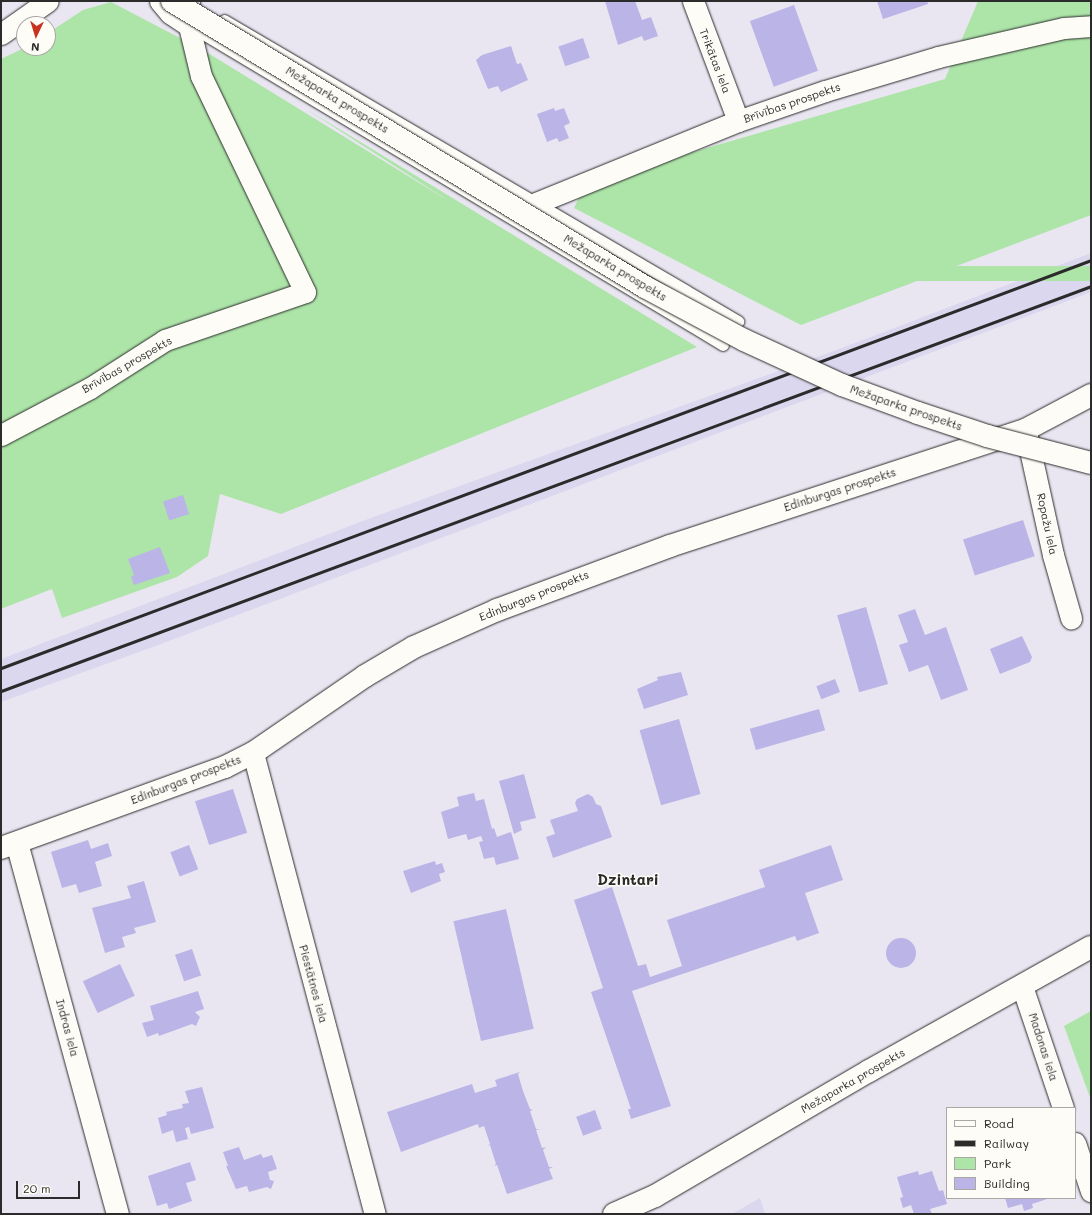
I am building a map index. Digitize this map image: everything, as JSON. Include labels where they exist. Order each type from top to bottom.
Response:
[{"type":"main road","name":"Mežaparka prospekts","points":[[172,1],[645,287],[744,340],[842,385],[918,413],[987,436],[1091,463]]},
{"type":"main road","name":"Edinburgas prospekts","points":[[9,846],[225,767],[252,753],[365,676],[414,647],[497,610],[670,546],[1025,430],[1091,395]]},
{"type":"main road","name":"Indras iela","points":[[9,846],[118,1214]]},
{"type":"main road","name":"Mežaparka prospekts","points":[[614,1214],[655,1196],[869,1071],[1091,947]]},
{"type":"street","points":[[1,34],[48,1]]},
{"type":"street","points":[[160,1],[191,33]]},
{"type":"street","points":[[190,1],[191,33]]},
{"type":"street","name":"Trikātas iela","points":[[693,1],[738,121]]},
{"type":"street","name":"Brīvības prospekts","points":[[536,203],[738,121],[825,91],[938,57],[1064,28],[1091,26]]},
{"type":"street","name":"Brīvības prospekts","points":[[1,435],[90,388],[165,340],[305,292],[201,76],[191,33]]},
{"type":"street","name":"Ropažu iela","points":[[1025,430],[1035,465],[1053,555],[1072,618]]},
{"type":"street","points":[[1035,465],[1091,452]]},
{"type":"street","name":"Piestātnes iela","points":[[252,753],[375,1214]]},
{"type":"street","name":"Madonas iela","points":[[1022,986],[1063,1107]]},
{"type":"street","points":[[1076,1146],[1091,1191]]},
{"type":"lane","points":[[190,1],[738,320]]},
{"type":"lane","points":[[191,33],[504,215],[723,346]]},
{"type":"lane","name":"Brīvības prospekts","points":[[504,215],[536,203]]},
{"type":"shaded area","points":[[1091,253],[1091,292],[153,647],[1,702],[1,659],[368,519],[834,351]]},
{"type":"shaded area","points":[[760,1198],[765,1214],[732,1214]]},
{"type":"green space","points":[[978,1],[1091,1],[1091,215],[801,325],[574,208],[586,183],[945,79]]},
{"type":"green space","points":[[111,2],[203,50],[452,203],[303,107],[697,347],[281,514],[220,494],[208,556],[177,577],[62,618],[52,589],[1,609],[1,59],[16,52],[16,56],[56,56],[56,28],[83,10]]},
{"type":"green space","points":[[832,266],[1091,266],[1091,281],[832,281]]},
{"type":"green space","points":[[1091,1011],[1091,1100],[1064,1026]]},
{"type":"building","points":[[605,1],[635,1],[642,20],[651,17],[658,36],[644,41],[642,36],[618,45]]},
{"type":"building","points":[[877,1],[927,1],[928,4],[883,19]]},
{"type":"building","points":[[794,5],[818,71],[774,87],[750,21]]},
{"type":"building","points":[[583,38],[590,58],[565,66],[558,46]]},
{"type":"building","points":[[511,46],[517,64],[521,63],[528,80],[501,92],[498,86],[488,89],[476,60],[482,55]]},
{"type":"building","points":[[554,108],[555,111],[564,108],[570,123],[564,126],[569,138],[559,142],[557,138],[547,142],[537,114]]},
{"type":"building","points":[[183,495],[189,514],[169,521],[163,501]]},
{"type":"building","points":[[1023,520],[1035,556],[975,576],[963,539]]},
{"type":"building","points":[[160,547],[170,573],[134,585],[131,577],[134,575],[128,559]]},
{"type":"building","points":[[866,607],[888,684],[859,692],[837,615]]},
{"type":"building","points":[[915,609],[925,635],[946,627],[968,690],[941,700],[928,665],[909,672],[899,645],[908,642],[898,615]]},
{"type":"building","points":[[1022,636],[1032,657],[1030,662],[1000,674],[990,649]]},
{"type":"building","points":[[681,672],[688,695],[644,709],[637,689],[658,680],[657,677]]},
{"type":"building","points":[[835,679],[840,692],[821,699],[816,686]]},
{"type":"building","points":[[819,709],[825,730],[756,750],[750,729]]},
{"type":"building","points":[[679,719],[700,794],[661,805],[640,730]]},
{"type":"building","points":[[524,774],[536,818],[520,822],[522,830],[514,834],[499,781]]},
{"type":"building","points":[[233,789],[247,833],[209,845],[195,801]]},
{"type":"building","points":[[474,793],[476,801],[484,799],[492,829],[494,828],[497,837],[511,832],[519,859],[496,865],[494,857],[484,859],[479,842],[483,841],[481,836],[468,840],[466,834],[448,839],[441,812],[459,806],[457,797]]},
{"type":"building","points":[[588,794],[593,797],[596,804],[601,806],[612,837],[553,858],[546,837],[555,834],[550,820],[578,811],[575,803],[577,799]]},
{"type":"building","points":[[88,840],[91,849],[108,843],[112,856],[95,862],[102,886],[79,893],[76,884],[62,888],[51,852]]},
{"type":"building","points":[[189,845],[198,869],[180,876],[170,852]]},
{"type":"building","points":[[831,845],[843,880],[805,893],[819,933],[797,941],[795,936],[632,991],[671,1106],[631,1119],[628,1109],[631,1109],[591,992],[603,988],[574,900],[612,887],[638,966],[646,964],[650,977],[682,966],[667,920],[765,887],[759,870]]},
{"type":"building","points":[[435,861],[436,865],[442,863],[445,872],[439,874],[441,881],[411,893],[403,871]]},
{"type":"building","points":[[144,881],[156,922],[134,928],[136,933],[122,937],[125,947],[105,953],[92,908],[131,898],[127,886]]},
{"type":"building","points":[[506,909],[534,1029],[481,1041],[453,921]]},
{"type":"building","points":[[901,938],[912,942],[916,953],[912,964],[901,968],[890,964],[886,953],[890,942]]},
{"type":"building","points":[[192,949],[201,975],[184,981],[175,955]]},
{"type":"building","points":[[120,964],[135,996],[98,1013],[83,981]]},
{"type":"building","points":[[198,991],[204,1009],[195,1012],[200,1017],[196,1026],[192,1024],[159,1036],[158,1033],[147,1037],[142,1023],[154,1020],[150,1006]]},
{"type":"building","points":[[520,1072],[518,1074],[530,1109],[533,1110],[530,1111],[536,1129],[540,1129],[536,1130],[542,1148],[546,1147],[543,1150],[549,1167],[553,1167],[549,1169],[553,1179],[507,1194],[497,1165],[494,1166],[496,1164],[490,1145],[487,1147],[490,1144],[484,1126],[479,1128],[478,1124],[401,1152],[387,1112],[472,1084],[475,1093],[497,1086],[495,1080]]},
{"type":"building","points":[[202,1087],[214,1128],[191,1134],[189,1127],[185,1128],[188,1139],[176,1142],[173,1130],[162,1134],[158,1118],[167,1115],[166,1112],[183,1108],[182,1104],[189,1103],[185,1091]]},
{"type":"building","points":[[595,1110],[602,1129],[583,1136],[576,1117]]},
{"type":"building","points":[[239,1147],[244,1160],[261,1154],[263,1158],[272,1155],[277,1169],[268,1172],[270,1180],[274,1181],[271,1189],[267,1187],[249,1192],[247,1186],[236,1189],[226,1166],[228,1166],[223,1152]]},
{"type":"building","points":[[190,1162],[196,1180],[186,1183],[192,1201],[169,1209],[167,1203],[157,1206],[148,1176]]},
{"type":"building","points":[[918,1171],[919,1175],[932,1171],[939,1191],[943,1190],[947,1204],[930,1209],[932,1214],[914,1214],[911,1205],[903,1208],[900,1198],[903,1197],[897,1177]]},
{"type":"building","points":[[1005,1199],[1047,1199],[1032,1204],[1033,1208],[1024,1211],[1022,1204],[1008,1208]]},
{"type":"railway","points":[[1,668],[1091,260]]},
{"type":"railway","points":[[1,691],[1091,286]]},
{"type":"district","name":"Dzintari","points":[[628,880]]}]
